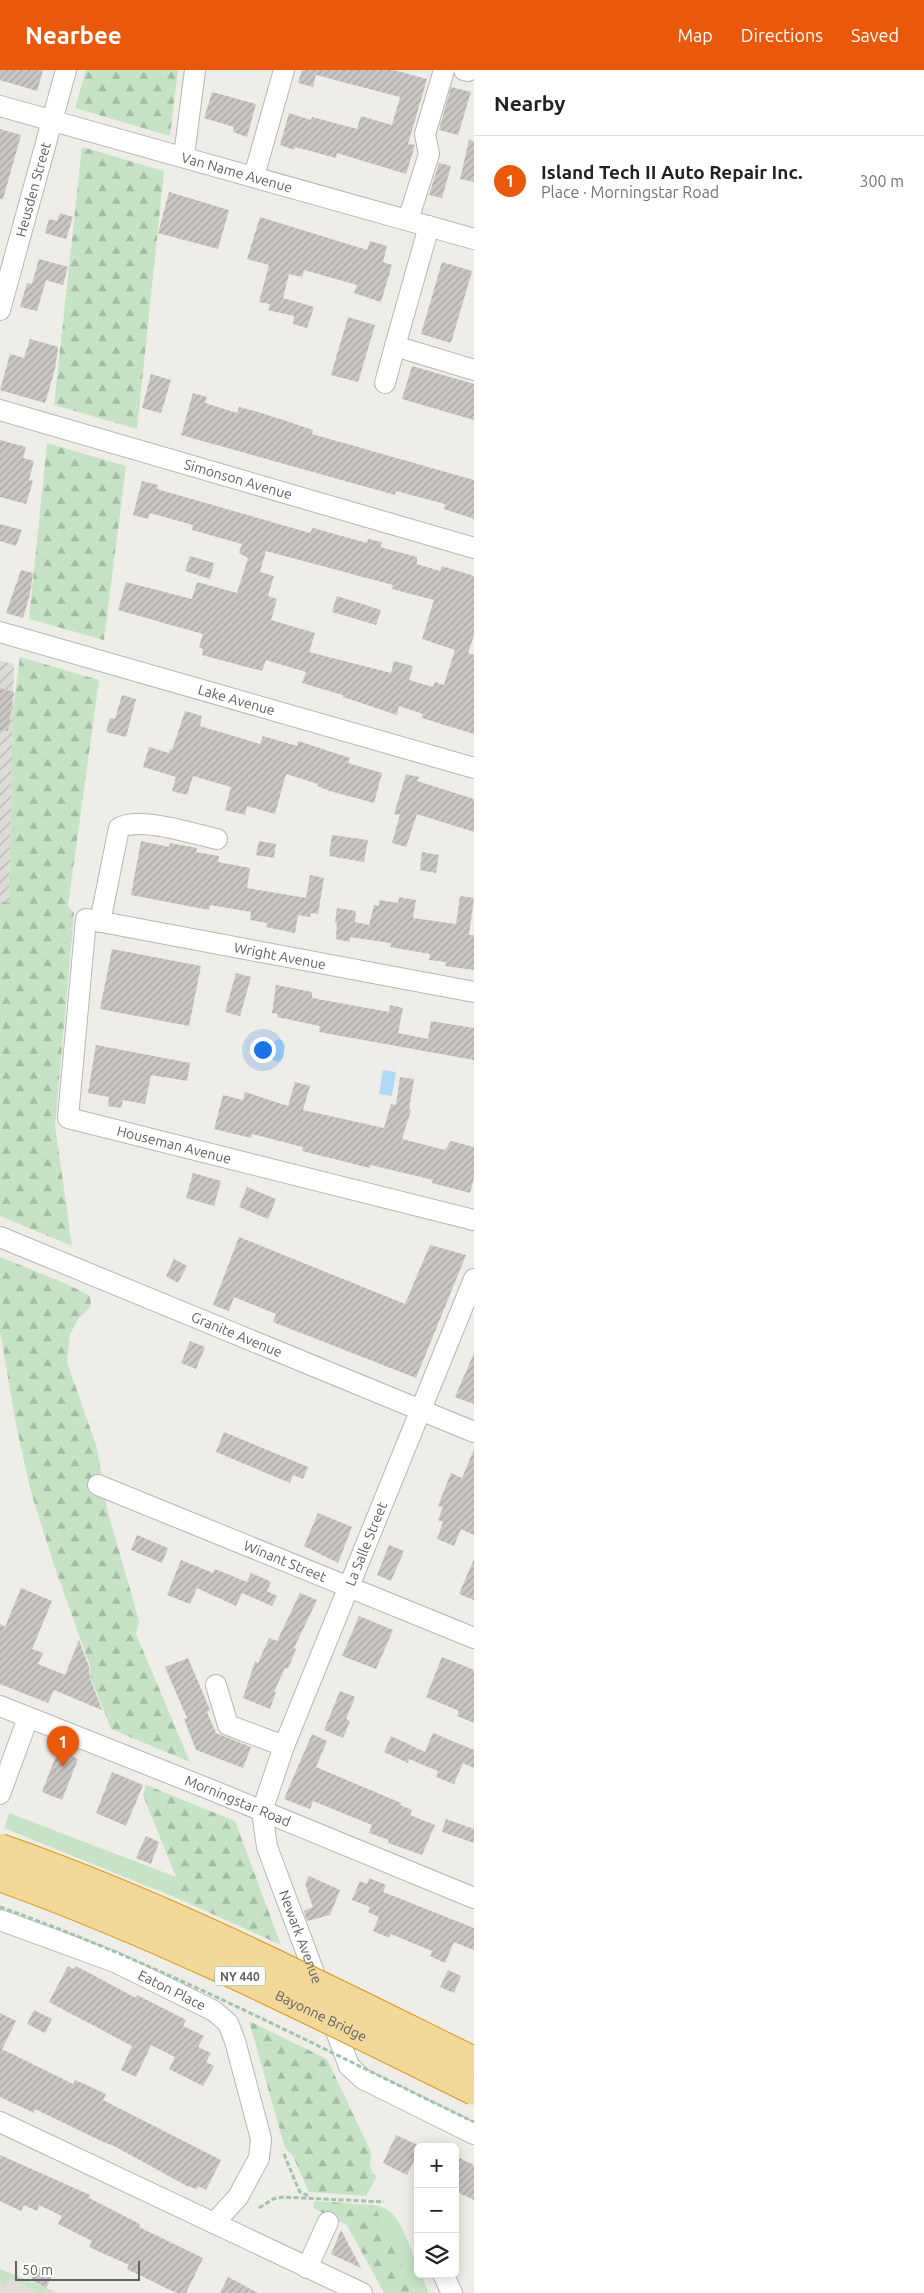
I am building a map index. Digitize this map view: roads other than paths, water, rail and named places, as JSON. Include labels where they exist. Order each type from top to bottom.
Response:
[{"type":"highway","name":"Bayonne Bridge","points":[[0,1848],[64,1871],[175,1916],[276,1963],[474,2061]]},
{"type":"highway","name":"Bayonne Bridge","points":[[0,1877],[93,1912],[206,1960],[474,2091]]},
{"type":"street","name":"Heusden Street","points":[[0,310],[66,70]]},
{"type":"street","points":[[179,155],[195,70]]},
{"type":"street","points":[[254,176],[284,70]]},
{"type":"street","points":[[408,220],[429,154],[426,134],[444,70]]},
{"type":"street","name":"Van Name Avenue","points":[[0,106],[474,239]]},
{"type":"street","points":[[385,383],[429,226]]},
{"type":"street","points":[[395,346],[474,370]]},
{"type":"street","name":"Simonson Avenue","points":[[0,410],[128,449],[474,548]]},
{"type":"street","name":"Lake Avenue","points":[[0,632],[474,768]]},
{"type":"street","points":[[93,920],[119,828],[127,823],[141,823],[218,839]]},
{"type":"street","name":"Wright Avenue","points":[[93,920],[474,992]]},
{"type":"street","name":"Houseman Avenue","points":[[93,920],[68,1118],[474,1220]]},
{"type":"street","name":"Granite Avenue","points":[[0,1237],[474,1432]]},
{"type":"street","name":"La Salle Street","points":[[262,1811],[284,1746],[474,1279]]},
{"type":"street","name":"Winant Street","points":[[98,1485],[474,1638]]},
{"type":"street","points":[[216,1685],[228,1724],[284,1746]]},
{"type":"street","name":"Morningstar Road","points":[[0,1706],[214,1791],[474,1898]]},
{"type":"street","points":[[0,1794],[28,1718]]},
{"type":"street","name":"Newark Avenue","points":[[262,1811],[267,1847],[349,2066],[368,2082],[474,2134]]},
{"type":"street","name":"Eaton Place","points":[[0,1920],[115,1962],[166,1986],[221,2016],[228,2023],[235,2041],[261,2138],[259,2158],[238,2197],[214,2223]]},
{"type":"street","points":[[0,2122],[362,2293]]},
{"type":"street","points":[[307,2268],[328,2222]]},
{"type":"street","points":[[445,2278],[452,2293]]},
{"type":"water","points":[[279,1039],[283,1041],[285,1046],[283,1058],[278,1062],[271,1059],[273,1042]]},
{"type":"water","points":[[383,1070],[396,1072],[392,1096],[379,1094]]},
{"type":"place","name":"Island Tech II Auto Repair Inc.","points":[[63,1767]]}]
